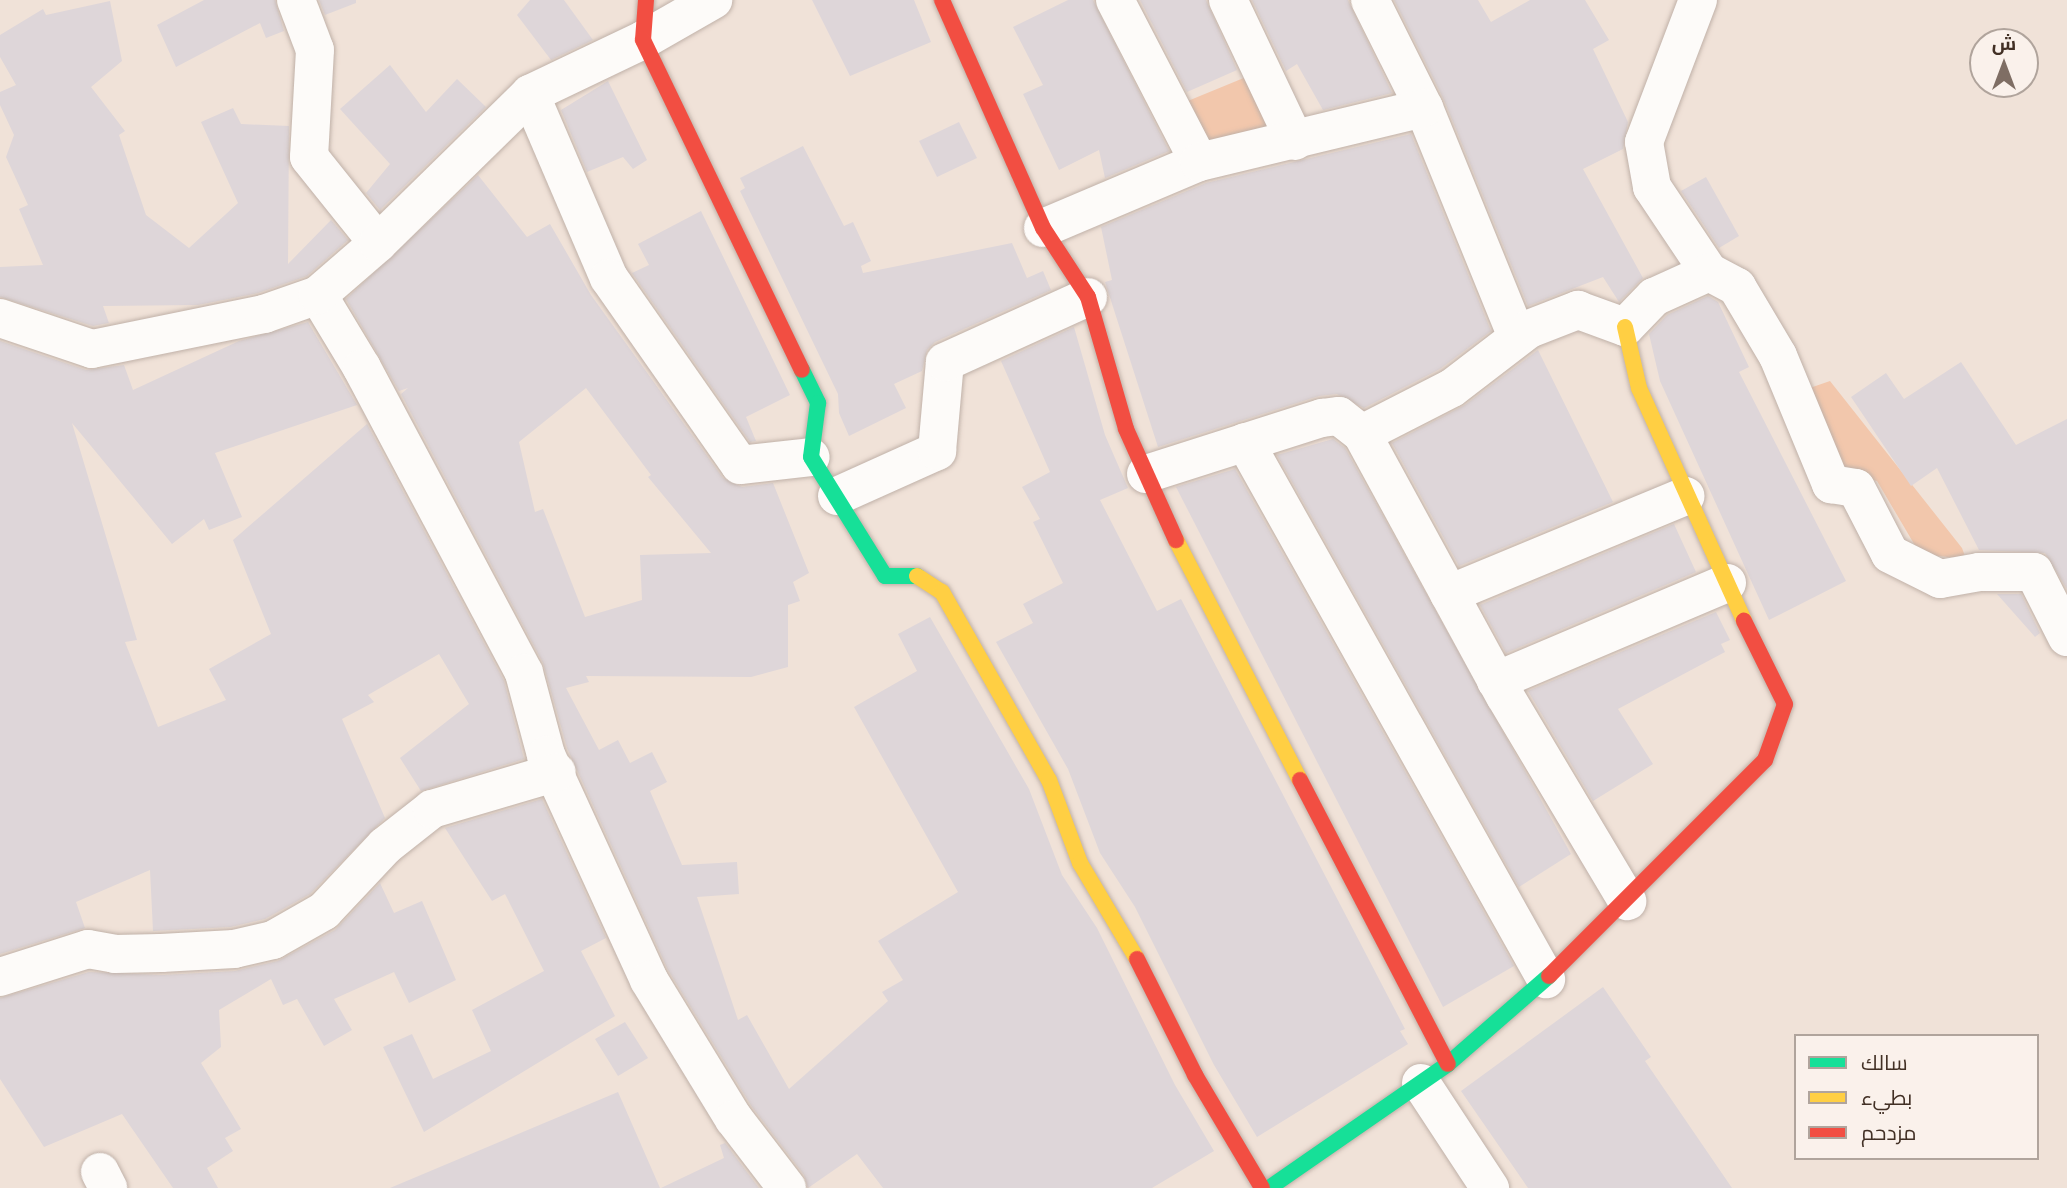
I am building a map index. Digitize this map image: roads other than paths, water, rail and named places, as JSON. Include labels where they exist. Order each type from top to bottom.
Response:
[{"type":"street","points":[[296,0],[315,50],[309,157],[378,243]]},
{"type":"street","points":[[646,0],[643,40],[818,404],[811,457],[885,576],[920,576],[942,592],[1049,780],[1080,863],[1116,916],[1195,1075],[1262,1188]]},
{"type":"street","points":[[0,318],[92,349],[264,314],[318,295],[378,243],[530,94],[643,40],[713,0]]},
{"type":"street","points":[[943,0],[1043,228],[1088,298],[1126,429],[1182,554],[1490,1188]]},
{"type":"street","points":[[1115,0],[1199,162]]},
{"type":"street","points":[[1228,0],[1295,142]]},
{"type":"street","points":[[1370,0],[1423,108],[1517,337]]},
{"type":"street","points":[[1698,0],[1644,142],[1651,187],[1709,272],[1737,286],[1778,356],[1831,484],[1856,488],[1890,554],[1940,579],[1979,572],[2035,572],[2067,637]]},
{"type":"street","points":[[530,94],[609,278],[740,465],[811,457]]},
{"type":"street","points":[[1043,228],[1199,162],[1295,142],[1423,108]]},
{"type":"street","points":[[1625,327],[1654,298],[1709,272]]},
{"type":"street","points":[[318,295],[362,368],[524,673],[546,755],[557,772],[604,890],[649,980],[734,1119],[787,1188]]},
{"type":"street","points":[[837,496],[937,451],[945,362],[1088,298]]},
{"type":"street","points":[[1362,434],[1452,388],[1517,337],[1578,310],[1625,327]]},
{"type":"street","points":[[1269,1188],[1434,1074],[1546,979],[1627,901],[1765,760],[1785,704],[1686,496],[1639,388],[1625,327]]},
{"type":"street","points":[[1146,474],[1245,442],[1339,416],[1362,434],[1496,681],[1627,901]]},
{"type":"street","points":[[1245,442],[1546,979]]},
{"type":"street","points":[[1449,594],[1686,496]]},
{"type":"street","points":[[1496,681],[1727,583]]},
{"type":"street","points":[[0,977],[88,949],[115,954],[173,952],[234,949],[273,940],[324,911],[385,846],[432,809],[557,772]]}]
